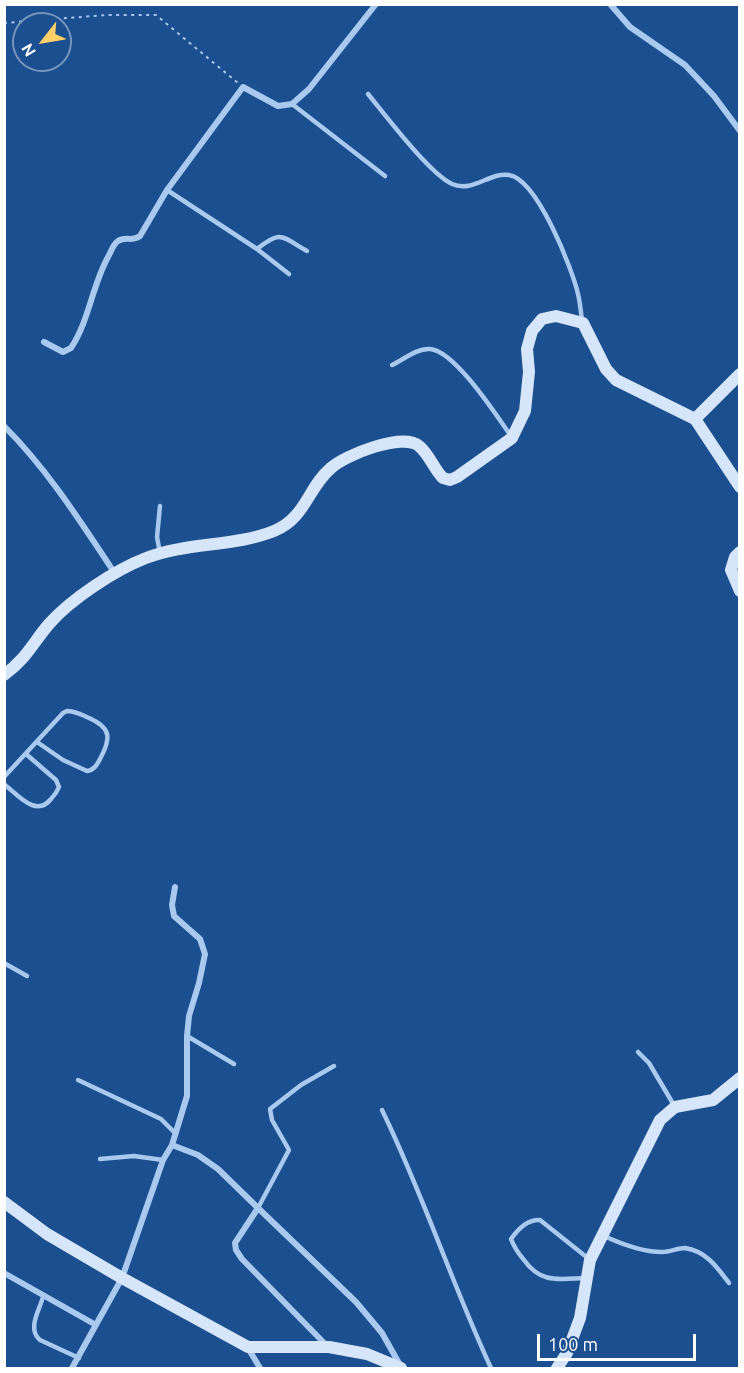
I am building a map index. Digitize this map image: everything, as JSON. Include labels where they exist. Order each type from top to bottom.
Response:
[{"type":"street","points":[[44,342],[63,352],[71,348],[79,332],[98,275],[115,244],[120,240],[134,240],[140,236],[167,190],[243,87],[278,106],[292,104],[309,89],[375,4]]},
{"type":"street","points":[[610,4],[630,27],[685,65],[714,96],[740,131]]},
{"type":"street","points":[[4,675],[21,663],[49,624],[114,572],[160,553],[250,538],[275,531],[292,521],[303,509],[320,480],[331,467],[350,456],[395,441],[407,440],[419,446],[443,478],[450,480],[457,477],[512,438],[525,411],[529,372],[527,349],[532,331],[542,318],[556,316],[583,323],[606,369],[616,380],[695,419],[740,487]]},
{"type":"street","points":[[695,419],[740,374]]},
{"type":"street","points":[[4,426],[51,478],[114,572]]},
{"type":"street","points":[[740,552],[735,557],[730,570],[740,591]]},
{"type":"street","points":[[72,1368],[122,1278],[163,1160],[176,1134],[187,1096],[189,1017],[200,983],[205,954],[200,939],[174,916],[172,904],[175,887]]},
{"type":"street","points":[[557,1368],[567,1353],[580,1318],[585,1278],[590,1260],[660,1120],[675,1107],[713,1100],[740,1078]]},
{"type":"street","points":[[172,1145],[198,1155],[218,1169],[356,1302],[382,1334],[402,1368]]},
{"type":"street","points":[[4,1202],[47,1234],[248,1347],[329,1347],[367,1354],[402,1368]]},
{"type":"street","points":[[258,1208],[236,1243],[236,1250],[242,1259],[329,1347]]},
{"type":"street","points":[[4,1274],[96,1325]]},
{"type":"street","points":[[248,1347],[259,1367],[251,1368]]},
{"type":"lane","points":[[369,94],[404,138],[438,174],[451,184],[461,187],[474,185],[501,175],[512,175],[523,182],[532,192],[558,239],[578,294],[583,323]]},
{"type":"lane","points":[[292,104],[385,176]]},
{"type":"lane","points":[[167,190],[256,249],[289,274]]},
{"type":"lane","points":[[256,249],[275,236],[281,236],[307,251]]},
{"type":"lane","points":[[392,365],[420,351],[429,349],[441,352],[457,366],[512,438]]},
{"type":"lane","points":[[160,506],[157,537],[160,553]]},
{"type":"lane","points":[[4,777],[37,742],[67,711],[97,722],[104,727],[108,737],[106,748],[96,766],[87,771],[63,760],[37,742]]},
{"type":"lane","points":[[4,784],[27,803],[36,807],[48,804],[58,792],[59,787],[56,780],[26,754]]},
{"type":"lane","points":[[4,963],[27,976]]},
{"type":"lane","points":[[187,1036],[234,1064]]},
{"type":"lane","points":[[638,1052],[648,1063],[675,1107]]},
{"type":"lane","points":[[258,1208],[289,1150],[272,1120],[270,1109],[301,1085],[334,1066]]},
{"type":"lane","points":[[78,1080],[161,1119],[176,1134]]},
{"type":"lane","points":[[382,1110],[411,1174],[474,1332],[491,1368]]},
{"type":"lane","points":[[100,1158],[134,1156],[163,1160]]},
{"type":"lane","points":[[585,1278],[549,1279],[539,1276],[528,1267],[514,1247],[512,1239],[525,1224],[533,1220],[540,1220],[590,1260]]},
{"type":"lane","points":[[602,1235],[622,1245],[643,1251],[663,1252],[684,1248],[699,1252],[714,1263],[729,1283]]},
{"type":"lane","points":[[43,1297],[33,1331],[40,1340],[79,1358]]},
{"type":"path","points":[[4,22],[106,15],[156,15],[243,87]]}]
